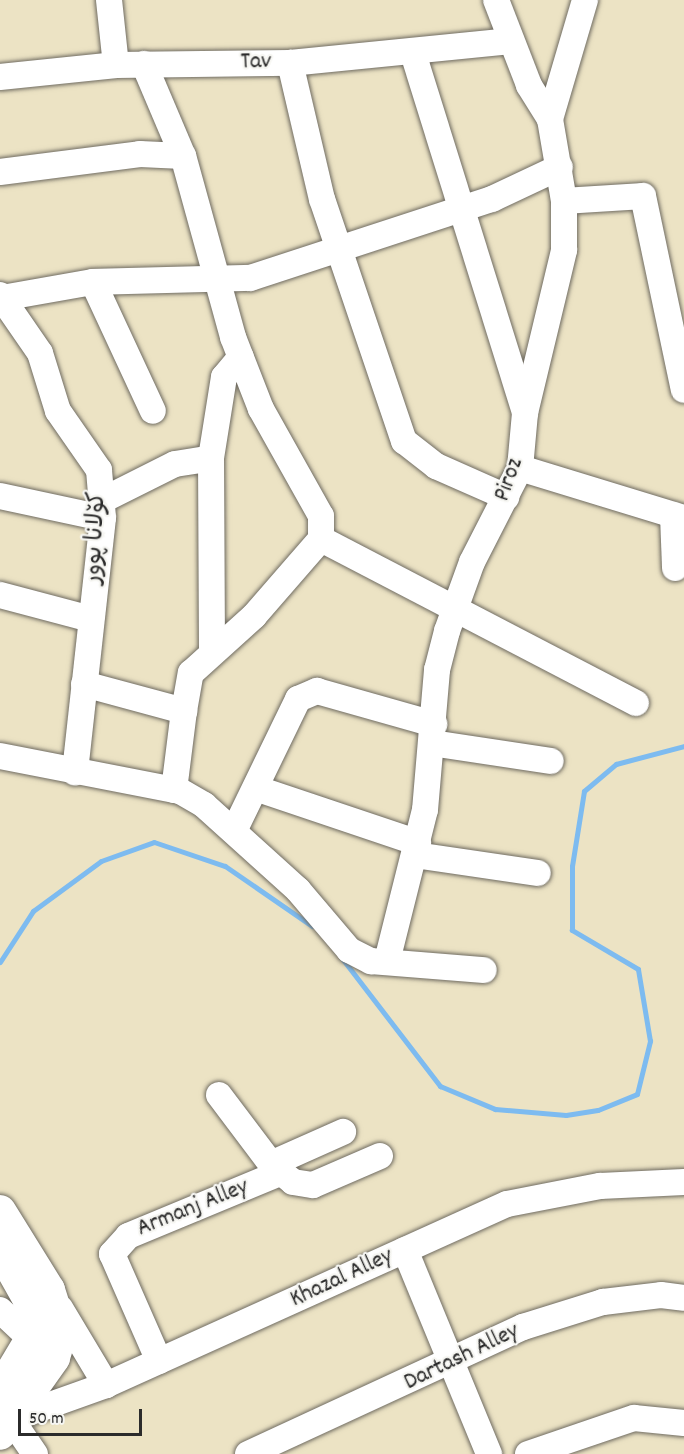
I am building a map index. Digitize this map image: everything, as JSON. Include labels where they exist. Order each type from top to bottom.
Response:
[{"type":"main road","points":[[0,1211],[47,1286],[61,1321],[61,1340],[6,1426]]},
{"type":"main road","points":[[0,1249],[32,1306],[31,1340],[2,1387]]},
{"type":"street","points":[[109,0],[116,65]]},
{"type":"street","name":"Piroz","points":[[387,961],[416,849],[433,734],[437,670],[455,607],[520,468],[525,413],[564,250],[564,201],[550,119],[512,41],[496,0]]},
{"type":"street","points":[[550,119],[585,0]]},
{"type":"street","name":"Tav","points":[[0,77],[116,65],[290,63],[413,53],[512,41]]},
{"type":"street","points":[[413,53],[525,413]]},
{"type":"street","points":[[290,63],[339,251],[404,441],[436,466],[506,497]]},
{"type":"street","points":[[144,64],[183,156],[241,357],[261,409],[321,516],[321,539],[254,616],[212,648],[191,673],[174,789]]},
{"type":"street","points":[[0,172],[140,154],[183,156]]},
{"type":"street","points":[[1,297],[93,282],[218,281],[250,278],[339,251],[460,209],[560,167]]},
{"type":"street","points":[[564,201],[643,196],[684,390]]},
{"type":"street","points":[[93,282],[153,411]]},
{"type":"street","name":"کۆلانا پوور","points":[[1,297],[40,353],[58,411],[99,470],[103,509],[75,772]]},
{"type":"street","points":[[212,648],[211,458],[224,377],[241,357]]},
{"type":"street","points":[[0,496],[103,509],[175,464],[211,458]]},
{"type":"street","points":[[520,468],[678,516],[675,568]]},
{"type":"street","points":[[321,539],[636,703]]},
{"type":"street","points":[[0,595],[91,619]]},
{"type":"street","points":[[84,684],[184,711]]},
{"type":"street","points":[[234,831],[258,789],[298,699],[317,692],[433,734],[551,761]]},
{"type":"street","points":[[0,756],[174,789],[204,805],[234,831],[298,890],[349,950],[371,962],[387,961],[484,970]]},
{"type":"street","points":[[258,789],[416,849],[538,873]]},
{"type":"street","points":[[219,1095],[276,1168],[294,1182],[313,1185],[380,1156]]},
{"type":"street","name":"Armanj Alley","points":[[159,1361],[112,1254],[128,1236],[276,1168],[344,1132]]},
{"type":"street","name":"Khazal Alley","points":[[6,1426],[106,1385],[507,1204],[600,1185],[684,1182]]},
{"type":"street","points":[[405,1250],[489,1454]]},
{"type":"street","points":[[47,1286],[106,1385]]},
{"type":"street","name":"Dartash Alley","points":[[248,1454],[524,1328],[603,1302],[661,1295],[684,1298]]},
{"type":"street","points":[[0,1310],[31,1340]]},
{"type":"street","points":[[528,1454],[634,1418],[684,1423]]},
{"type":"street","points":[[6,1426],[36,1454]]},
{"type":"waterway","points":[[341,957],[440,1086],[495,1109],[566,1115],[598,1110],[637,1094],[650,1041],[638,969],[572,930],[572,866],[584,791],[616,764],[684,746]]},
{"type":"waterway","points":[[0,962],[33,911],[101,861],[154,842],[225,866],[312,926]]}]
